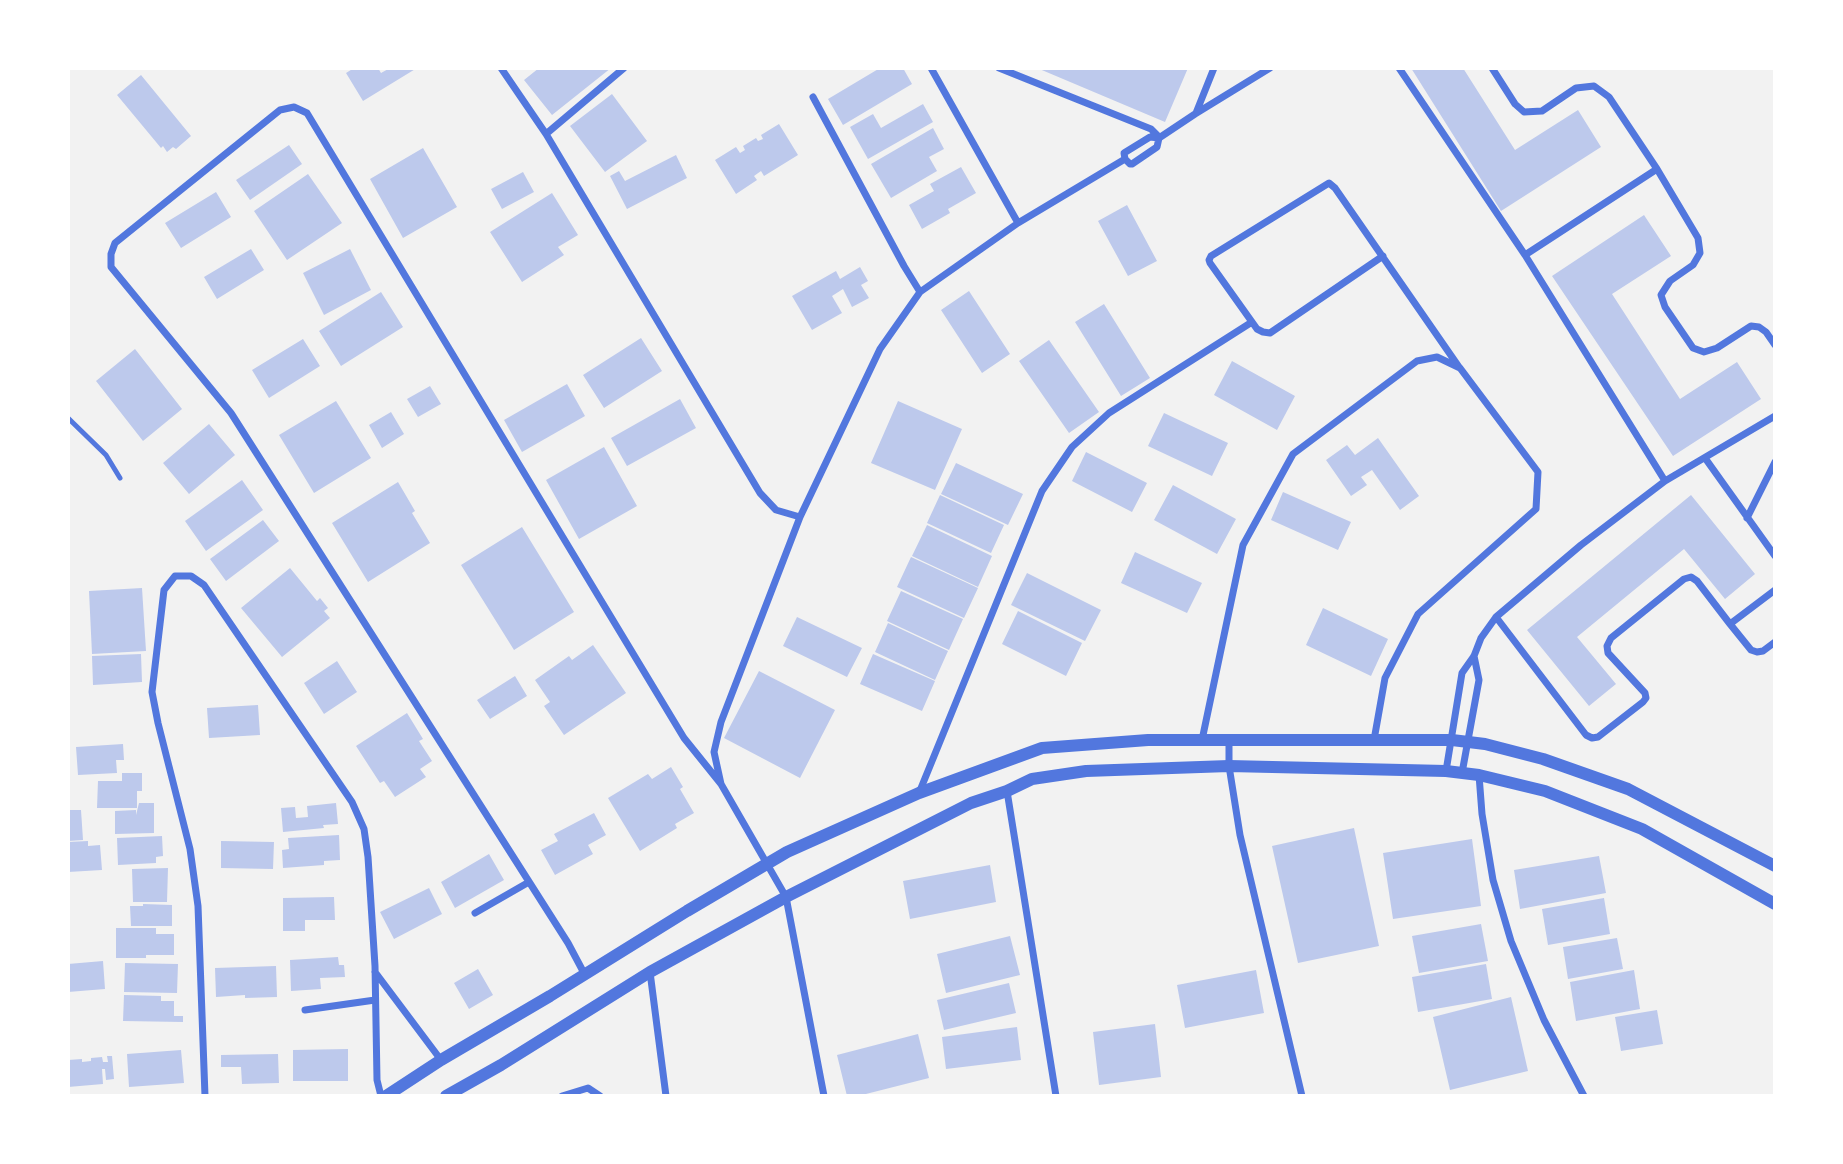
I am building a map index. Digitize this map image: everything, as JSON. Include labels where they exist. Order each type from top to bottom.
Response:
[{"type":"street","points":[[501,68],[546,134],[760,493],[776,510],[800,517]]},
{"type":"street","points":[[546,134],[624,68]]},
{"type":"street","points":[[931,68],[1018,223]]},
{"type":"street","points":[[999,68],[1152,129],[1159,138]]},
{"type":"street","points":[[1195,114],[1214,68]]},
{"type":"street","points":[[1159,138],[1157,147],[1132,164],[1125,159],[1124,153],[1150,137],[1159,138],[1270,68]]},
{"type":"street","points":[[1399,68],[1525,255],[1665,481]]},
{"type":"street","points":[[1492,68],[1515,104],[1524,112],[1542,111],[1576,88],[1594,86],[1609,97],[1698,238],[1700,253],[1693,265],[1670,281],[1661,295],[1665,307],[1693,348],[1704,352],[1717,348],[1751,326],[1766,332],[1775,345]]},
{"type":"street","points":[[813,97],[920,292]]},
{"type":"street","points":[[584,975],[568,943],[231,413],[111,267],[111,254],[115,243],[280,110],[294,107],[307,113],[684,737],[721,784],[768,863],[786,897],[824,1096]]},
{"type":"street","points":[[721,784],[714,752],[721,722],[800,517],[880,349],[920,292],[1018,223],[1125,159]]},
{"type":"street","points":[[1525,255],[1657,170]]},
{"type":"street","points":[[1374,740],[1385,678],[1418,614],[1536,509],[1538,472],[1460,368],[1335,188],[1329,183],[1211,256],[1210,263],[1256,329],[1269,333],[1382,256]]},
{"type":"street","points":[[919,793],[1042,491],[1072,447],[1110,413],[1252,322]]},
{"type":"street","points":[[1202,740],[1243,545],[1293,454],[1417,361],[1437,357],[1460,368]]},
{"type":"street","points":[[1446,771],[1462,673],[1496,617],[1581,545],[1665,481],[1775,416]]},
{"type":"street","points":[[1705,458],[1775,556]]},
{"type":"street","points":[[1747,518],[1775,462]]},
{"type":"street","points":[[205,1096],[197,895],[190,849],[152,692],[164,590],[175,576],[191,576],[204,585],[352,802],[363,830],[368,857],[375,972],[377,1080],[383,1096],[787,852],[919,793],[1042,748],[1148,740],[1452,740],[1485,744],[1543,759],[1628,789],[1775,866]]},
{"type":"street","points":[[1496,617],[1586,735],[1592,738],[1598,737],[1646,698],[1646,693],[1608,653],[1607,646],[1611,638],[1685,579],[1697,581],[1751,650],[1763,651],[1775,642]]},
{"type":"street","points":[[1730,624],[1775,590]]},
{"type":"street","points":[[1462,773],[1479,680],[1474,656]]},
{"type":"street","points":[[1229,740],[1229,766],[1240,835],[1302,1096]]},
{"type":"street","points":[[446,1096],[650,972],[786,897],[971,803],[1032,779],[1086,771],[1229,766],[1446,771],[1479,775],[1545,791],[1642,829],[1775,904]]},
{"type":"street","points":[[1479,775],[1482,814],[1493,880],[1511,941],[1544,1020],[1582,1095]]},
{"type":"street","points":[[1007,791],[1056,1096]]},
{"type":"street","points":[[475,913],[529,882]]},
{"type":"street","points":[[375,972],[441,1060]]},
{"type":"street","points":[[650,972],[666,1096]]},
{"type":"street","points":[[305,1010],[375,1000]]},
{"type":"street","points":[[562,1096],[588,1088],[600,1096]]},
{"type":"lane","points":[[68,418],[106,455],[120,478]]},
{"type":"building","points":[[354,68],[378,68],[381,73],[390,68],[417,68],[363,101],[346,73]]},
{"type":"building","points":[[539,68],[611,68],[552,115],[524,80]]},
{"type":"building","points":[[880,68],[903,68],[912,84],[843,125],[828,99]]},
{"type":"building","points":[[1037,68],[1188,68],[1165,122]]},
{"type":"building","points":[[1411,68],[1463,68],[1515,150],[1578,110],[1601,147],[1501,211]]},
{"type":"building","points":[[141,75],[191,136],[176,149],[173,147],[167,152],[163,146],[161,148],[117,95]]},
{"type":"building","points":[[612,94],[647,141],[605,172],[570,126]]},
{"type":"building","points":[[923,104],[933,122],[868,159],[850,127],[873,114],[881,128]]},
{"type":"building","points":[[779,124],[798,155],[764,176],[761,171],[754,176],[757,180],[736,194],[715,160],[736,147],[740,153],[745,150],[743,146],[756,138],[758,141],[763,139],[761,135]]},
{"type":"building","points":[[933,128],[944,149],[929,157],[937,171],[891,198],[871,164]]},
{"type":"building","points":[[289,145],[302,164],[250,200],[236,180]]},
{"type":"building","points":[[423,148],[457,207],[403,238],[370,179]]},
{"type":"building","points":[[676,155],[687,178],[627,209],[610,176],[619,171],[625,181]]},
{"type":"building","points":[[961,167],[976,193],[948,209],[950,213],[922,229],[909,205],[934,191],[930,184]]},
{"type":"building","points":[[523,172],[534,192],[502,209],[491,189]]},
{"type":"building","points":[[308,174],[342,223],[287,260],[254,211]]},
{"type":"building","points":[[216,192],[231,217],[181,248],[165,223]]},
{"type":"building","points":[[552,193],[578,235],[558,247],[564,255],[522,282],[490,232]]},
{"type":"building","points":[[1127,205],[1157,261],[1128,276],[1098,221]]},
{"type":"building","points":[[1644,215],[1671,256],[1612,294],[1680,399],[1737,362],[1761,399],[1673,456],[1552,276]]},
{"type":"building","points":[[251,249],[264,270],[217,299],[204,277]]},
{"type":"building","points":[[350,249],[371,290],[324,315],[303,273]]},
{"type":"building","points":[[860,267],[868,281],[861,285],[869,298],[852,307],[843,289],[832,296],[842,313],[812,330],[792,296],[836,271],[840,279]]},
{"type":"building","points":[[969,291],[1010,354],[982,373],[941,310]]},
{"type":"building","points":[[381,292],[403,327],[341,366],[319,331]]},
{"type":"building","points":[[1104,304],[1150,378],[1121,396],[1075,322]]},
{"type":"building","points":[[641,338],[662,371],[604,408],[583,375]]},
{"type":"building","points":[[303,339],[320,366],[269,398],[252,370]]},
{"type":"building","points":[[1049,340],[1099,412],[1069,433],[1019,361]]},
{"type":"building","points":[[135,349],[182,409],[143,441],[96,381]]},
{"type":"building","points":[[1232,361],[1295,396],[1277,430],[1214,395]]},
{"type":"building","points":[[567,384],[585,416],[522,452],[504,420]]},
{"type":"building","points":[[430,386],[441,404],[418,417],[407,399]]},
{"type":"building","points":[[680,399],[696,428],[627,466],[611,438]]},
{"type":"building","points":[[336,401],[371,458],[314,493],[279,435]]},
{"type":"building","points":[[898,401],[962,429],[935,490],[871,463]]},
{"type":"building","points":[[391,412],[404,434],[382,448],[369,425]]},
{"type":"building","points":[[1164,413],[1228,443],[1212,476],[1148,446]]},
{"type":"building","points":[[209,424],[235,455],[189,494],[163,463]]},
{"type":"building","points":[[1378,438],[1419,496],[1400,510],[1372,470],[1361,477],[1367,485],[1351,496],[1326,460],[1347,445],[1355,455]]},
{"type":"building","points":[[604,447],[637,506],[579,539],[546,480]]},
{"type":"building","points":[[1086,452],[1147,483],[1132,512],[1072,481]]},
{"type":"building","points":[[956,463],[1023,494],[1008,525],[941,494]]},
{"type":"building","points":[[242,480],[263,510],[206,551],[185,521]]},
{"type":"building","points":[[398,482],[430,543],[368,582],[332,523]]},
{"type":"building","points":[[1173,485],[1236,519],[1217,554],[1154,520]]},
{"type":"building","points":[[1283,492],[1351,522],[1338,550],[1271,520]]},
{"type":"building","points":[[940,495],[1004,525],[991,553],[927,523]]},
{"type":"building","points":[[1691,495],[1755,574],[1725,599],[1684,549],[1577,637],[1616,684],[1589,706],[1527,630]]},
{"type":"building","points":[[263,520],[279,541],[226,581],[210,559]]},
{"type":"building","points":[[927,525],[992,556],[978,587],[912,556]]},
{"type":"building","points":[[522,527],[574,612],[514,650],[461,565]]},
{"type":"building","points":[[1135,552],[1202,583],[1187,613],[1121,583]]},
{"type":"building","points":[[911,557],[978,588],[964,618],[897,587]]},
{"type":"building","points":[[290,568],[317,601],[320,598],[328,608],[324,611],[330,618],[282,657],[241,608]]},
{"type":"building","points":[[1027,573],[1101,610],[1085,641],[1011,605]]},
{"type":"building","points":[[142,588],[146,651],[92,654],[89,591]]},
{"type":"building","points":[[901,591],[963,619],[949,650],[887,621]]},
{"type":"building","points":[[1323,608],[1388,639],[1371,676],[1306,645]]},
{"type":"building","points":[[1018,611],[1082,643],[1066,676],[1002,644]]},
{"type":"building","points":[[797,617],[862,648],[847,677],[783,646]]},
{"type":"building","points":[[888,623],[948,651],[935,680],[875,652]]},
{"type":"building","points":[[593,645],[626,693],[564,735],[544,706],[550,702],[535,680],[569,656],[572,660]]},
{"type":"building","points":[[141,654],[142,682],[93,685],[92,656]]},
{"type":"building","points":[[873,654],[935,681],[922,711],[860,684]]},
{"type":"building","points":[[337,661],[357,692],[324,714],[304,683]]},
{"type":"building","points":[[759,671],[835,710],[800,778],[724,738]]},
{"type":"building","points":[[515,676],[527,696],[490,719],[477,700]]},
{"type":"building","points":[[258,705],[260,735],[209,738],[207,708]]},
{"type":"building","points":[[407,713],[423,739],[419,741],[432,761],[420,769],[426,777],[395,797],[384,781],[380,783],[356,746]]},
{"type":"building","points":[[123,744],[124,760],[116,760],[117,773],[78,775],[76,747]]},
{"type":"building","points":[[671,767],[694,813],[675,824],[677,828],[640,851],[608,798],[648,774],[652,779]]},
{"type":"building","points":[[122,773],[142,773],[142,791],[137,791],[137,808],[97,808],[98,781],[122,781]]},
{"type":"building","points":[[139,803],[154,803],[154,833],[115,834],[115,811],[136,810],[136,815]]},
{"type":"building","points":[[336,803],[338,824],[283,832],[281,808],[295,807],[296,818],[308,817],[307,806]]},
{"type":"building","points":[[68,810],[81,810],[83,840],[68,841]]},
{"type":"building","points":[[594,813],[606,835],[588,845],[593,854],[555,875],[541,850],[558,841],[554,834]]},
{"type":"building","points":[[1354,828],[1379,946],[1298,963],[1272,846]]},
{"type":"building","points":[[339,835],[340,860],[324,861],[324,865],[283,868],[282,850],[289,849],[288,838]]},
{"type":"building","points":[[162,836],[163,856],[156,857],[156,863],[118,865],[117,838]]},
{"type":"building","points":[[1472,839],[1481,906],[1393,919],[1383,853]]},
{"type":"building","points":[[88,841],[88,846],[100,845],[102,870],[68,872],[68,842]]},
{"type":"building","points":[[221,841],[274,842],[273,869],[221,868]]},
{"type":"building","points":[[489,854],[504,880],[455,908],[441,882]]},
{"type":"building","points":[[1599,856],[1606,893],[1520,909],[1514,870]]},
{"type":"building","points":[[990,865],[996,902],[910,919],[903,881]]},
{"type":"building","points":[[168,868],[167,902],[133,902],[132,869]]},
{"type":"building","points":[[429,888],[442,914],[394,939],[380,912]]},
{"type":"building","points":[[334,897],[335,920],[305,920],[305,931],[283,931],[283,898]]},
{"type":"building","points":[[1604,898],[1610,934],[1548,945],[1542,909]]},
{"type":"building","points":[[172,905],[172,926],[131,926],[130,906]]},
{"type":"building","points":[[1481,924],[1488,961],[1419,973],[1412,936]]},
{"type":"building","points":[[116,928],[156,928],[156,934],[174,934],[174,955],[116,958]]},
{"type":"building","points":[[1010,936],[1020,975],[946,993],[937,954]]},
{"type":"building","points":[[1617,938],[1623,969],[1568,979],[1563,947]]},
{"type":"building","points":[[338,957],[339,965],[344,965],[345,977],[320,978],[321,989],[291,991],[290,960]]},
{"type":"building","points":[[103,961],[105,989],[68,992],[68,964]]},
{"type":"building","points":[[125,963],[178,964],[177,993],[124,992]]},
{"type":"building","points":[[1486,964],[1492,999],[1418,1012],[1412,977]]},
{"type":"building","points":[[276,966],[277,997],[216,997],[215,968]]},
{"type":"building","points":[[478,969],[493,995],[469,1009],[454,983]]},
{"type":"building","points":[[1256,970],[1264,1013],[1185,1028],[1177,985]]},
{"type":"building","points":[[1634,970],[1640,1009],[1576,1021],[1570,982]]},
{"type":"building","points":[[1009,983],[1016,1013],[944,1030],[937,1000]]},
{"type":"building","points":[[124,995],[161,996],[161,1001],[174,1001],[174,1016],[183,1016],[183,1022],[123,1021]]},
{"type":"building","points":[[1511,997],[1528,1071],[1450,1090],[1433,1017]]},
{"type":"building","points":[[1657,1010],[1663,1044],[1621,1051],[1615,1017]]},
{"type":"building","points":[[1155,1024],[1161,1077],[1099,1085],[1093,1032]]},
{"type":"building","points":[[1017,1027],[1021,1060],[946,1069],[942,1037]]},
{"type":"building","points":[[918,1034],[929,1078],[858,1096],[847,1096],[837,1055]]},
{"type":"building","points":[[348,1049],[348,1081],[293,1081],[293,1050]]},
{"type":"building","points":[[181,1050],[184,1083],[129,1087],[127,1054]]},
{"type":"building","points":[[278,1054],[279,1083],[242,1084],[241,1067],[221,1067],[221,1055]]},
{"type":"building","points":[[107,1056],[112,1056],[114,1079],[106,1080],[105,1069],[102,1069],[103,1084],[68,1087],[68,1060],[82,1059],[82,1062],[102,1057],[103,1062],[108,1062]]}]
